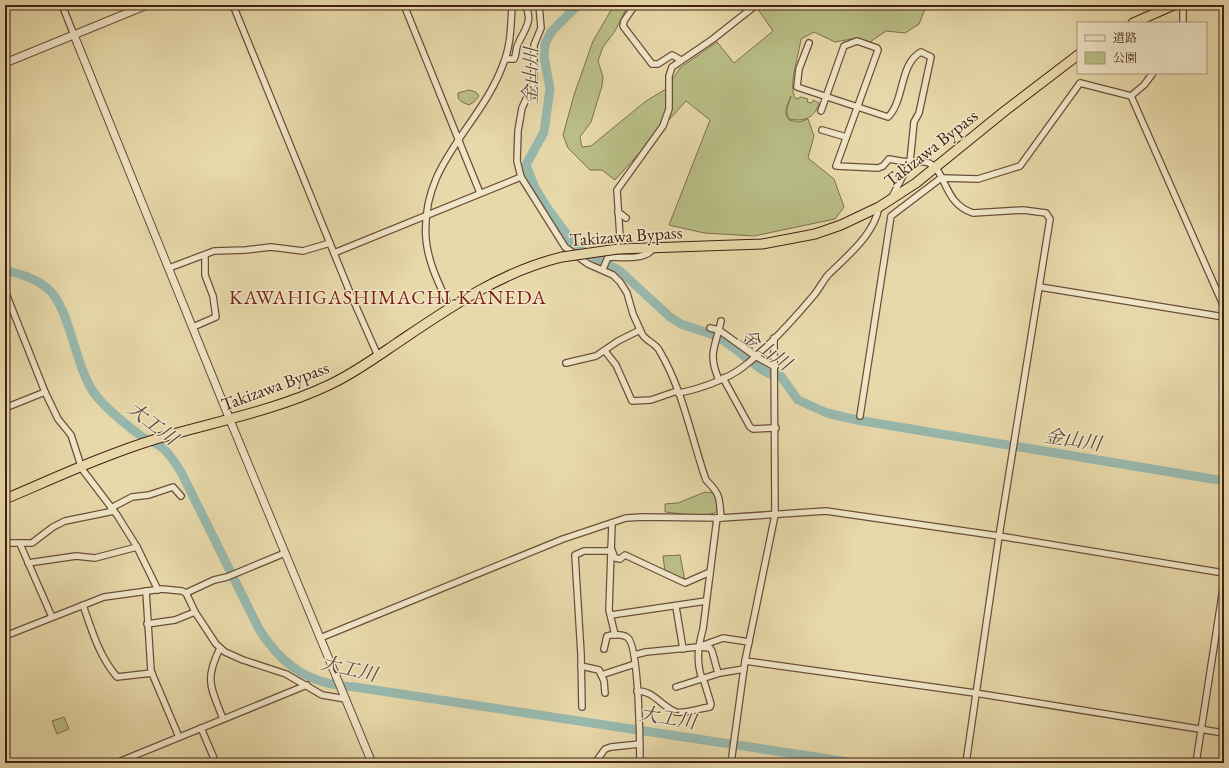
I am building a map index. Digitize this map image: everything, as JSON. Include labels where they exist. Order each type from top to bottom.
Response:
[{"type":"highway","points":[[1135,22],[1174,5]]},
{"type":"highway","name":"Takizawa Bypass","points":[[5,499],[81,465],[135,446],[166,436],[230,420],[308,395],[347,376],[450,308],[512,273],[562,257],[618,249],[696,248],[780,241],[841,225],[879,207],[935,168],[1006,110],[1077,56]]},
{"type":"street","points":[[62,5],[230,420],[372,763]]},
{"type":"street","points":[[5,63],[147,5]]},
{"type":"street","points":[[233,5],[334,253],[378,356]]},
{"type":"street","points":[[404,5],[480,193]]},
{"type":"street","points":[[450,308],[433,269],[426,240],[426,215],[430,191],[443,162],[482,108],[506,59],[512,5]]},
{"type":"street","points":[[506,59],[514,59],[516,46],[528,25],[529,15],[525,5]]},
{"type":"street","points":[[539,5],[541,22],[534,46],[534,82],[522,108],[518,131],[517,161],[521,176],[565,247],[588,264],[613,275],[624,288],[645,339],[659,350],[678,392],[706,480],[714,487],[719,496],[719,518],[698,646],[699,669],[711,704],[710,706],[680,712],[674,711],[647,692],[637,691]]},
{"type":"street","points":[[635,5],[624,21],[623,26],[652,64],[658,64],[672,55],[680,60]]},
{"type":"street","points":[[603,270],[620,237],[617,190],[663,126],[667,118],[670,100],[670,73],[674,64],[703,46],[756,5]]},
{"type":"street","points":[[1183,5],[1183,22]]},
{"type":"street","points":[[821,111],[844,46],[857,41],[877,48],[878,50],[836,166],[878,168],[883,166],[889,159],[910,162],[922,161],[935,168],[952,198],[967,211],[973,213],[1023,210],[1049,215],[1050,219],[999,536],[966,763]]},
{"type":"street","points":[[809,43],[799,69],[797,87],[826,95],[888,117],[895,105],[911,61],[921,52],[930,55],[931,57],[921,103],[914,122],[910,162],[890,200]]},
{"type":"street","points":[[1131,96],[1144,85],[1152,74]]},
{"type":"street","points":[[860,416],[891,216],[941,178],[978,179],[1020,166],[1080,83],[1131,96]]},
{"type":"street","points":[[1131,96],[1224,308]]},
{"type":"street","points":[[822,130],[846,136]]},
{"type":"street","points":[[334,253],[521,176]]},
{"type":"street","points":[[605,351],[616,365],[632,401],[651,400],[678,392],[697,390],[742,368],[774,338],[828,276],[849,256],[876,218],[879,207]]},
{"type":"street","points":[[618,212],[626,218]]},
{"type":"street","points":[[169,268],[220,250],[246,250],[271,247],[303,251],[330,243]]},
{"type":"street","points":[[611,257],[641,257],[653,248]]},
{"type":"street","points":[[193,327],[216,317],[216,307],[206,275],[205,255]]},
{"type":"street","points":[[1040,287],[1224,317]]},
{"type":"street","points":[[5,291],[45,392],[58,419],[71,435],[81,465],[95,488],[112,510],[137,548],[158,590]]},
{"type":"street","points":[[721,321],[713,348],[714,362],[721,379],[752,429],[776,428]]},
{"type":"street","points":[[710,328],[719,330],[755,356],[775,367]]},
{"type":"street","points":[[566,363],[591,358],[605,351],[618,341],[640,330]]},
{"type":"street","points":[[731,763],[745,661],[775,515],[776,428],[774,338]]},
{"type":"street","points":[[5,408],[45,392]]},
{"type":"street","points":[[5,543],[32,543],[65,521],[112,510],[137,495],[149,495],[173,487],[181,496]]},
{"type":"street","points":[[320,638],[563,539],[626,518],[719,518],[826,511],[999,536],[1224,572]]},
{"type":"street","points":[[612,523],[609,610],[615,635]]},
{"type":"street","points":[[20,544],[52,617]]},
{"type":"street","points":[[28,563],[76,556],[95,558],[137,548]]},
{"type":"street","points":[[610,550],[617,559],[625,555],[685,583],[710,572]]},
{"type":"street","points":[[582,707],[575,555],[584,551],[610,550]]},
{"type":"street","points":[[5,636],[104,597],[158,590],[186,593],[214,580],[227,577],[285,554]]},
{"type":"street","points":[[1196,763],[1224,582]]},
{"type":"street","points":[[146,591],[147,624],[152,673],[179,737]]},
{"type":"street","points":[[186,593],[195,612],[220,648],[243,660],[286,674],[322,695],[346,699]]},
{"type":"street","points":[[611,615],[676,607],[706,601]]},
{"type":"street","points":[[83,605],[98,648],[104,660],[117,677],[152,673]]},
{"type":"street","points":[[676,607],[683,649]]},
{"type":"street","points":[[147,624],[175,620],[195,612]]},
{"type":"street","points":[[604,649],[607,636],[615,635],[628,638],[634,655],[640,763]]},
{"type":"street","points":[[634,655],[646,652],[683,649],[723,638],[749,642]]},
{"type":"street","points":[[698,646],[710,648],[718,673]]},
{"type":"street","points":[[220,648],[212,665],[210,682],[223,719]]},
{"type":"street","points":[[745,661],[975,693],[1224,733]]},
{"type":"street","points":[[602,675],[635,664]]},
{"type":"street","points":[[581,666],[595,668],[602,675],[605,693]]},
{"type":"street","points":[[676,687],[718,673],[744,669]]},
{"type":"street","points":[[116,763],[307,685]]},
{"type":"street","points":[[201,728],[216,763]]},
{"type":"street","points":[[595,763],[605,749],[640,744]]},
{"type":"green space","points":[[614,5],[628,5],[615,31],[603,47],[598,61],[603,77],[602,86],[591,122],[580,137],[582,147],[591,146],[646,101],[666,89],[680,68],[717,42],[734,63],[773,31],[757,8],[761,5],[933,5],[925,9],[919,24],[905,33],[886,31],[870,42],[857,38],[835,42],[814,32],[801,39],[794,71],[794,94],[796,99],[801,97],[808,99],[807,102],[812,103],[813,100],[819,103],[815,112],[808,118],[799,120],[789,119],[787,110],[791,96],[786,108],[786,114],[789,120],[799,122],[808,119],[814,136],[808,158],[834,179],[844,207],[835,219],[754,236],[704,233],[669,225],[710,120],[686,101],[615,180],[602,170],[590,170],[568,148],[563,135],[574,95],[593,41]]},
{"type":"green space","points":[[469,90],[476,92],[479,96],[469,105],[460,101],[458,98],[458,93]]},
{"type":"green space","points":[[705,492],[713,493],[717,500],[718,511],[707,515],[665,512],[665,504],[678,503]]},
{"type":"green space","points":[[680,555],[685,581],[665,572],[663,556]]},
{"type":"green space","points":[[64,717],[69,729],[57,734],[52,721]]},
{"type":"waterway","name":"金山川","points":[[578,5],[551,32],[545,44],[544,57],[550,89],[544,132],[526,165],[535,188],[548,209],[576,247],[620,271],[670,317],[681,324],[711,334],[726,342],[762,370],[772,375],[780,375],[798,400],[827,413],[857,420],[1224,481]]},
{"type":"waterway","name":"大工川","points":[[5,270],[32,279],[47,288],[55,297],[67,322],[87,382],[94,393],[104,405],[122,421],[141,436],[160,446],[172,458],[181,472],[259,629],[278,654],[288,664],[300,672],[312,678],[339,685],[855,763]]},
{"type":"district","name":"KAWAHIGASHIMACHI-KANEDA","points":[[388,297]]}]
